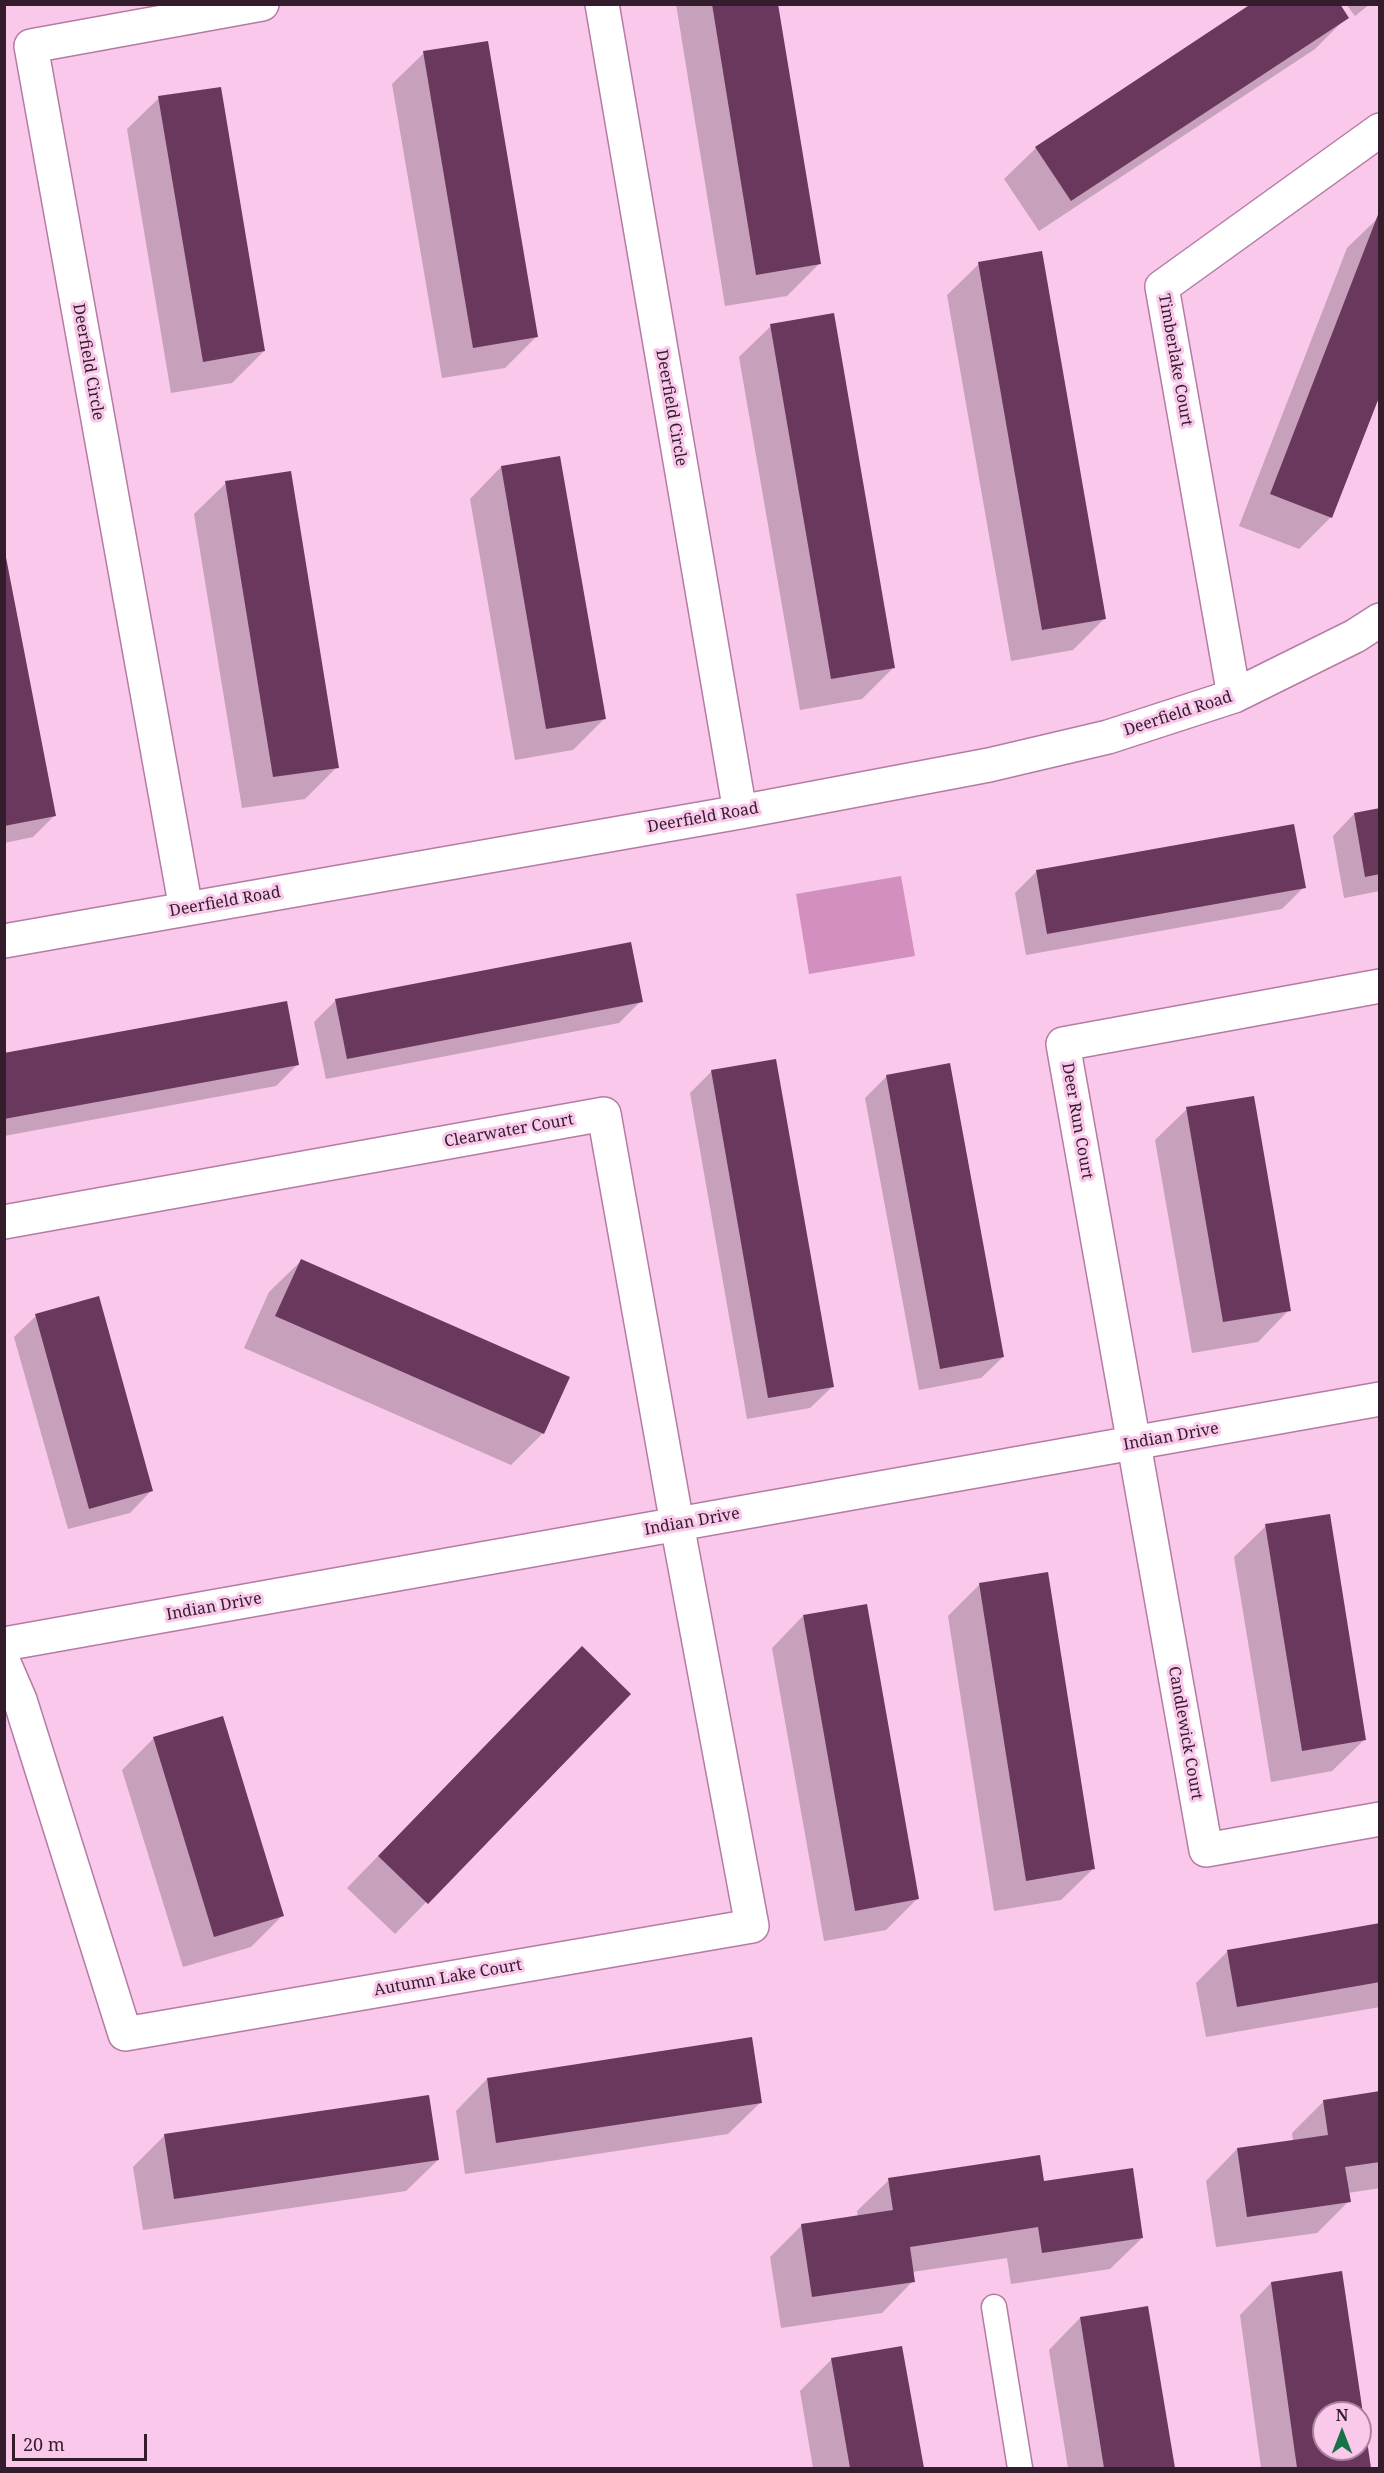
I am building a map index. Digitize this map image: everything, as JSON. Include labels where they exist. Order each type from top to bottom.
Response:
[{"type":"street","name":"Deerfield Circle","points":[[186,909],[32,46],[262,4]]},
{"type":"street","name":"Deerfield Circle","points":[[602,4],[740,812]]},
{"type":"street","name":"Timberlake Court","points":[[1234,696],[1162,287],[1380,130]]},
{"type":"street","name":"Deerfield Road","points":[[4,941],[740,812],[989,765],[1108,737],[1234,696],[1355,636],[1380,620]]},
{"type":"street","name":"Deer Run Court","points":[[1135,1443],[1063,1044],[1380,986]]},
{"type":"street","name":"Clearwater Court","points":[[4,1222],[604,1114],[677,1524]]},
{"type":"street","name":"Indian Drive","points":[[4,1644],[1380,1399]]},
{"type":"street","name":"Candlewick Court","points":[[1135,1443],[1206,1850],[1380,1819]]},
{"type":"street","name":"Autumn Lake Court","points":[[4,1663],[20,1700],[126,2034],[752,1926],[677,1524]]},
{"type":"lane","points":[[994,2307],[1020,2469]]},
{"type":"shaded area","points":[[901,876],[915,956],[809,974],[796,894]]},
{"type":"building","points":[[712,4],[778,4],[821,264],[756,275]]},
{"type":"building","points":[[1251,4],[1340,4],[1349,18],[1071,201],[1035,147]]},
{"type":"building","points":[[488,41],[538,337],[473,348],[423,51]]},
{"type":"building","points":[[221,87],[265,351],[203,362],[158,96]]},
{"type":"building","points":[[1379,212],[1380,395],[1332,518],[1270,494]]},
{"type":"building","points":[[1042,251],[1106,619],[1042,630],[978,262]]},
{"type":"building","points":[[834,313],[895,668],[831,679],[770,324]]},
{"type":"building","points":[[560,456],[606,719],[546,729],[501,466]]},
{"type":"building","points":[[291,471],[339,768],[273,777],[225,481]]},
{"type":"building","points":[[4,547],[56,816],[4,826]]},
{"type":"building","points":[[1380,808],[1380,874],[1365,877],[1354,813]]},
{"type":"building","points":[[1294,824],[1306,888],[1047,934],[1036,870]]},
{"type":"building","points":[[631,942],[643,1002],[347,1059],[335,999]]},
{"type":"building","points":[[287,1001],[299,1065],[4,1119],[4,1053]]},
{"type":"building","points":[[776,1059],[834,1387],[768,1398],[711,1070]]},
{"type":"building","points":[[950,1063],[1004,1357],[940,1369],[886,1075]]},
{"type":"building","points":[[1254,1096],[1291,1311],[1223,1322],[1186,1107]]},
{"type":"building","points":[[301,1259],[570,1377],[544,1434],[275,1316]]},
{"type":"building","points":[[99,1296],[153,1491],[89,1509],[35,1314]]},
{"type":"building","points":[[1330,1514],[1366,1740],[1302,1751],[1265,1524]]},
{"type":"building","points":[[1048,1572],[1095,1869],[1026,1881],[979,1583]]},
{"type":"building","points":[[867,1604],[919,1899],[855,1911],[803,1615]]},
{"type":"building","points":[[582,1646],[631,1694],[428,1904],[378,1856]]},
{"type":"building","points":[[223,1716],[284,1916],[214,1937],[153,1737]]},
{"type":"building","points":[[1380,1923],[1380,1982],[1237,2007],[1227,1950]]},
{"type":"building","points":[[752,2037],[762,2103],[496,2143],[487,2078]]},
{"type":"building","points":[[1380,2091],[1380,2162],[1345,2167],[1351,2202],[1247,2217],[1237,2148],[1328,2135],[1323,2100]]},
{"type":"building","points":[[429,2095],[439,2160],[174,2199],[164,2134]]},
{"type":"building","points":[[1040,2155],[1044,2181],[1133,2168],[1143,2238],[1042,2253],[1038,2227],[910,2247],[915,2282],[812,2297],[801,2224],[893,2210],[888,2178]]},
{"type":"building","points":[[1342,2271],[1361,2401],[1312,2401],[1312,2461],[1370,2461],[1371,2468],[1297,2468],[1271,2282]]},
{"type":"building","points":[[1148,2306],[1175,2468],[1104,2468],[1080,2317]]},
{"type":"building","points":[[902,2346],[924,2468],[850,2468],[831,2358]]}]
